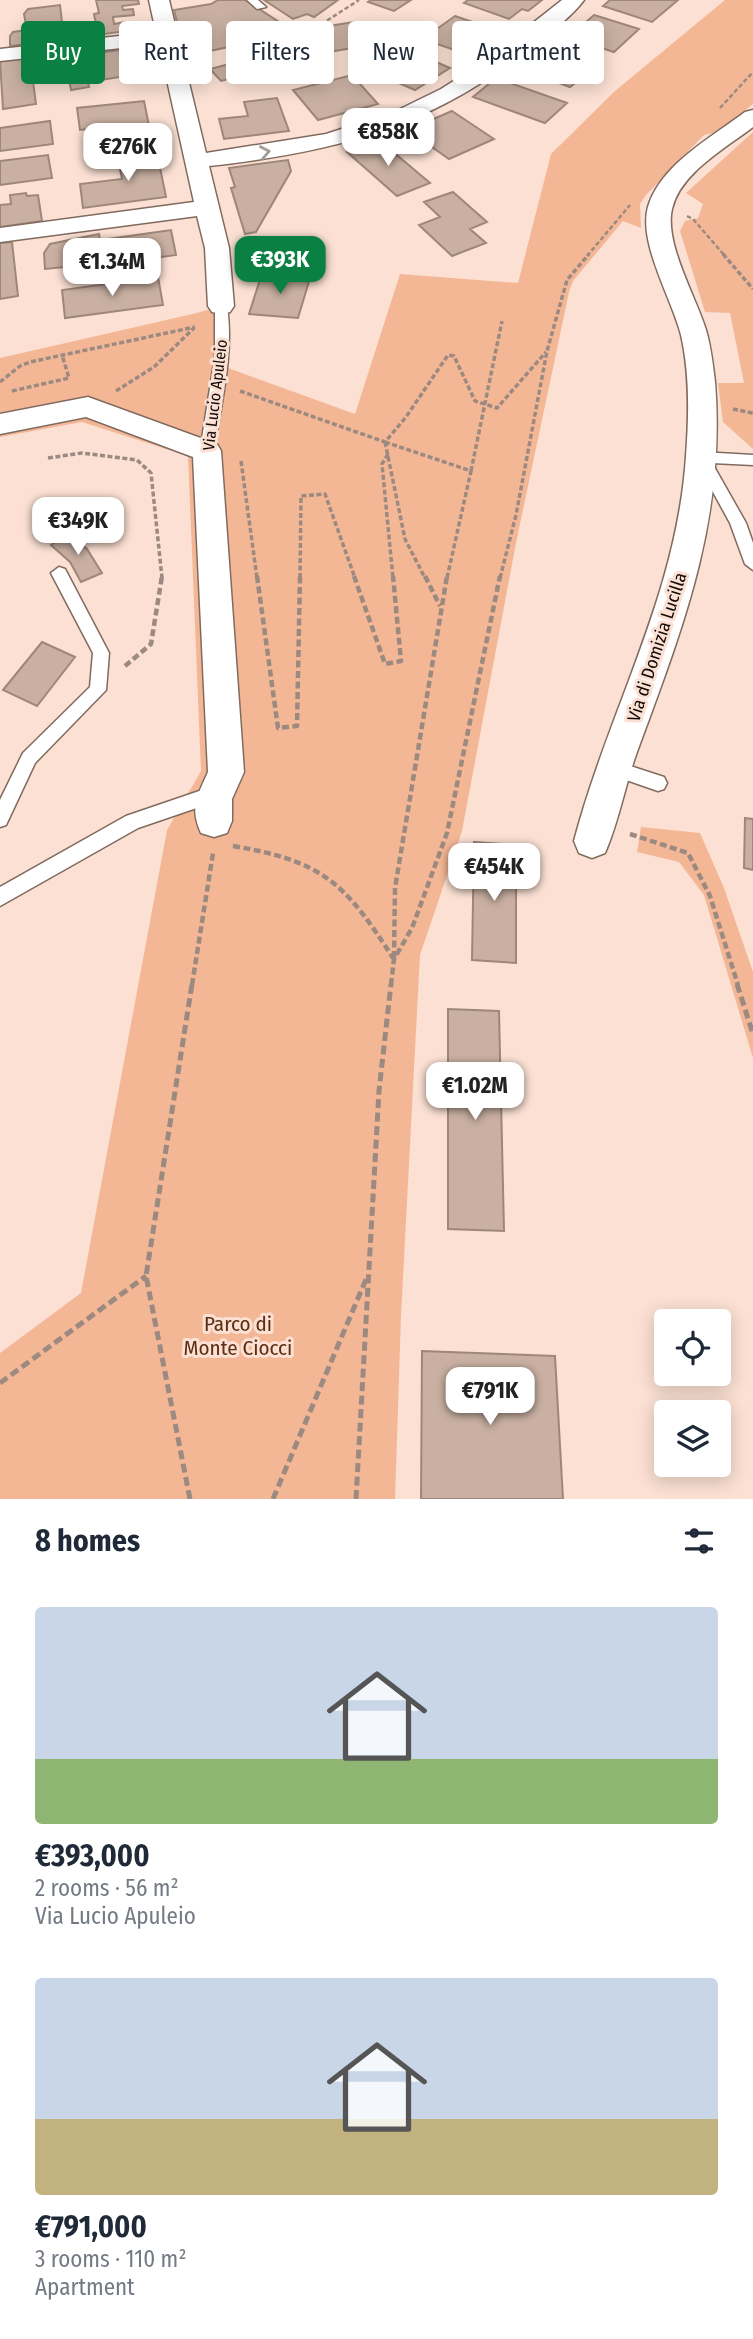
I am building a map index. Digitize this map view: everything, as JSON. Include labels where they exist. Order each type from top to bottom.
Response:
[{"type":"street","name":"Via Lucio Apuleio","points":[[159,0],[163,21]]},
{"type":"street","points":[[197,161],[258,153],[362,131],[399,118],[431,104],[476,77],[574,0]]},
{"type":"street","points":[[0,55],[119,42]]},
{"type":"street","name":"Via Lucio Apuleio","points":[[178,84],[217,248],[223,312]]},
{"type":"street","points":[[666,196],[695,163],[753,117]]},
{"type":"street","name":"Via di Domizia Lucilla","points":[[594,832],[672,612],[692,533],[701,457],[702,402],[697,350],[661,237],[658,218],[666,196]]},
{"type":"street","points":[[0,235],[208,207]]},
{"type":"street","points":[[0,424],[88,407],[207,450]]},
{"type":"street","name":"Via Lucio Apuleio","points":[[207,450],[226,772],[214,819]]},
{"type":"lane","points":[[252,0],[261,7]]},
{"type":"lane","name":"Via Lucio Apuleio","points":[[207,450],[223,312]]},
{"type":"lane","points":[[701,457],[753,460]]},
{"type":"lane","points":[[701,457],[738,523],[753,564]]},
{"type":"lane","points":[[0,819],[29,758],[98,690],[101,653],[59,573]]},
{"type":"lane","points":[[615,769],[658,783]]},
{"type":"lane","points":[[0,897],[132,822],[214,819]]},
{"type":"path","points":[[326,21],[359,0]]},
{"type":"path","points":[[394,959],[412,928],[447,834],[491,612],[516,515],[547,351],[567,280],[647,185],[666,196],[693,219],[753,289]]},
{"type":"path","points":[[142,375],[195,327],[223,312]]},
{"type":"path","points":[[356,1499],[379,1091],[394,959],[395,888],[440,607],[502,321]]},
{"type":"path","points":[[0,382],[20,366],[195,327]]},
{"type":"path","points":[[385,442],[406,417],[448,355],[454,356],[475,401],[497,408],[547,351]]},
{"type":"path","points":[[8,392],[69,378],[62,355]]},
{"type":"path","points":[[216,385],[471,471]]},
{"type":"path","points":[[385,442],[405,539],[440,607]]},
{"type":"path","points":[[207,450],[242,461],[278,728],[297,726],[301,496],[325,494],[385,664],[401,661],[382,464],[388,454]]},
{"type":"path","points":[[48,458],[82,453],[137,460],[151,473],[163,573],[151,644],[98,690]]},
{"type":"path","points":[[190,1499],[146,1276],[214,819],[284,856],[322,872],[364,913],[394,959]]},
{"type":"path","points":[[594,832],[688,853],[710,896],[753,1034]]},
{"type":"path","points":[[273,1499],[368,1274]]},
{"type":"path","points":[[0,1383],[146,1276]]},
{"type":"green space","name":"Parco di Monte Ciocci","points":[[725,0],[753,0],[753,104],[718,132],[704,135],[646,195],[640,204],[641,228],[623,221],[573,281],[569,292],[516,543],[462,831],[420,955],[401,1316],[395,1499],[0,1499],[0,1353],[81,1293],[167,830],[201,771],[188,456],[82,422],[0,437],[0,358],[197,313],[221,306],[229,300],[228,368],[355,414],[400,274],[518,283],[551,154],[615,91]]},
{"type":"green space","points":[[753,132],[753,449],[723,422],[718,383],[744,383],[730,313],[705,312],[680,231],[685,221],[698,218],[703,204],[686,193]]},
{"type":"green space","points":[[641,827],[700,833],[724,888],[753,972],[753,1058],[704,895],[679,862],[637,852]]},
{"type":"building","points":[[96,0],[138,0],[139,4],[122,6],[123,10],[133,9],[134,15],[113,17],[114,24],[119,23],[119,32],[105,34],[105,21],[95,21],[94,14],[99,13]]},
{"type":"building","points":[[218,0],[245,0],[278,21],[226,21],[226,48],[212,50],[212,21],[177,21],[174,10],[211,4]]},
{"type":"building","points":[[264,0],[338,0],[314,17],[307,14],[293,19]]},
{"type":"building","points":[[411,0],[394,11],[368,2]]},
{"type":"building","points":[[468,0],[542,0],[528,11],[522,9],[509,19],[464,3]]},
{"type":"building","points":[[610,0],[678,0],[652,22],[603,6]]},
{"type":"building","points":[[60,5],[62,21],[25,21],[24,14],[28,9]]},
{"type":"building","points":[[594,15],[639,29],[614,52],[604,49],[604,21],[587,21]]},
{"type":"building","points":[[455,16],[470,21],[452,21],[452,49],[438,44],[438,28]]},
{"type":"building","points":[[348,23],[348,49],[334,51],[334,25]]},
{"type":"building","points":[[21,31],[21,45],[10,46],[13,32]]},
{"type":"building","points":[[119,50],[119,77],[105,79],[105,52]]},
{"type":"building","points":[[21,59],[21,84],[33,84],[36,104],[3,109],[0,61]]},
{"type":"building","points":[[438,63],[450,68],[438,76]]},
{"type":"building","points":[[226,65],[226,80],[221,81],[212,68]]},
{"type":"building","points":[[348,76],[348,84],[360,84],[378,104],[318,120],[293,90],[317,84],[334,84],[334,80]]},
{"type":"building","points":[[70,84],[88,84],[89,87],[71,90]]},
{"type":"building","points":[[401,84],[425,84],[415,90]]},
{"type":"building","points":[[489,84],[513,84],[567,103],[545,123],[473,97]]},
{"type":"building","points":[[277,98],[289,131],[224,139],[219,119],[248,116],[244,102]]},
{"type":"building","points":[[144,101],[152,141],[110,146],[107,127],[80,130],[77,108]]},
{"type":"building","points":[[452,111],[494,139],[449,159],[408,130]]},
{"type":"building","points":[[50,121],[53,144],[0,151],[0,128]]},
{"type":"building","points":[[379,140],[430,183],[397,196],[347,152]]},
{"type":"building","points":[[157,153],[166,197],[83,208],[80,184],[122,179],[118,158]]},
{"type":"building","points":[[48,155],[52,178],[0,185],[0,161]]},
{"type":"building","points":[[288,160],[291,171],[256,232],[245,234],[231,188],[235,187],[229,168]]},
{"type":"building","points":[[453,192],[487,222],[470,229],[486,243],[452,256],[419,225],[440,217],[424,202]]},
{"type":"building","points":[[26,193],[27,196],[38,195],[42,221],[0,227],[0,205],[11,204],[10,195]]},
{"type":"building","points":[[171,230],[176,255],[125,262],[124,254],[105,257],[106,263],[45,269],[44,253],[50,244],[99,234],[100,240]]},
{"type":"building","points":[[12,242],[18,296],[0,299],[0,243]]},
{"type":"building","points":[[262,273],[310,278],[298,318],[249,314]]},
{"type":"building","points":[[158,277],[163,305],[65,318],[62,290]]},
{"type":"building","points":[[68,533],[87,549],[102,573],[81,582],[70,562],[51,545]]},
{"type":"building","points":[[42,642],[75,657],[37,706],[3,690]]},
{"type":"building","points":[[745,818],[753,819],[753,870],[744,868]]},
{"type":"building","points":[[474,842],[516,845],[516,963],[472,960]]},
{"type":"building","points":[[448,1009],[499,1011],[504,1231],[448,1229]]},
{"type":"building","points":[[422,1351],[555,1356],[563,1499],[421,1499]]}]
